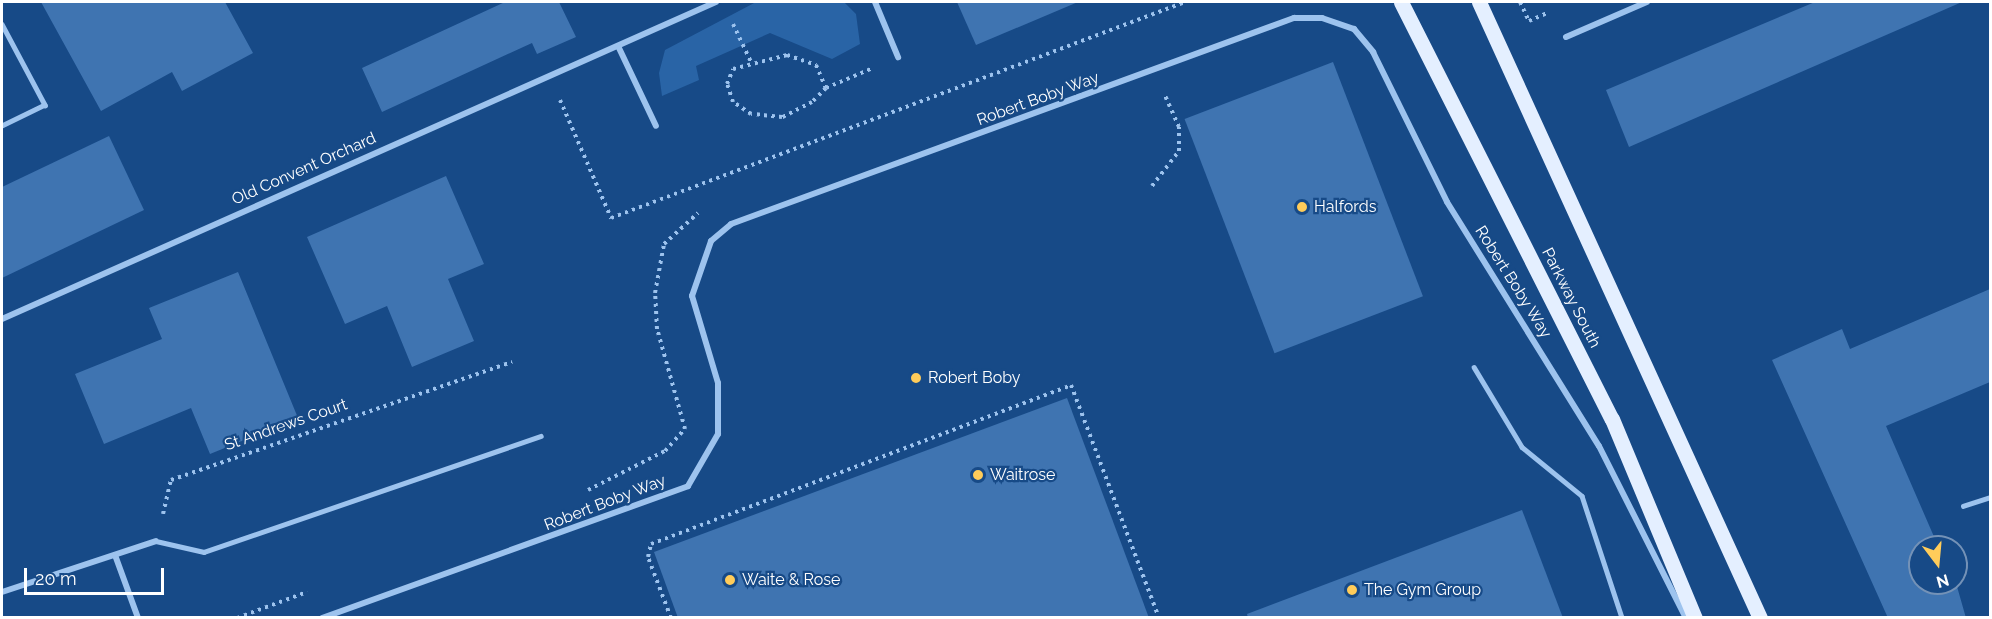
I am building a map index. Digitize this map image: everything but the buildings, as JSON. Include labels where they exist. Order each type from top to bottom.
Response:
[{"type":"main road","name":"Parkway South","points":[[1401,2],[1612,419],[1695,618]]},
{"type":"main road","points":[[1479,2],[1760,618]]},
{"type":"street","name":"Old Convent Orchard","points":[[2,319],[549,74],[619,48],[716,2]]},
{"type":"street","points":[[875,2],[898,57]]},
{"type":"street","points":[[1566,37],[1647,2]]},
{"type":"street","name":"Robert Boby Way","points":[[322,618],[688,486],[718,434],[718,383],[692,296],[711,241],[731,224],[1153,72],[1294,18],[1322,18],[1354,29],[1373,52],[1447,202],[1599,446],[1686,618]]},
{"type":"street","points":[[619,48],[656,126]]},
{"type":"street","points":[[2,592],[156,541]]},
{"type":"street","points":[[115,555],[138,618]]},
{"type":"lane","points":[[2,24],[45,105],[2,126]]},
{"type":"lane","points":[[1474,367],[1522,447],[1582,496],[1622,618]]},
{"type":"lane","points":[[156,541],[204,552],[541,436]]},
{"type":"lane","points":[[1963,506],[1990,497]]},
{"type":"path","points":[[549,74],[611,218],[1185,2]]},
{"type":"path","points":[[729,16],[751,62]]},
{"type":"path","points":[[826,88],[816,65],[787,56],[751,62],[733,69],[727,84],[733,102],[751,114],[782,117],[812,102],[826,88],[898,57]]},
{"type":"path","points":[[1152,186],[1179,151],[1179,127],[1153,72]]},
{"type":"path","points":[[579,495],[665,451],[684,429],[657,329],[657,262],[664,244],[692,216],[710,208]]},
{"type":"path","name":"St Andrews Court","points":[[156,541],[171,480],[512,362]]},
{"type":"path","points":[[671,618],[648,557],[651,544],[1071,385],[1159,618]]},
{"type":"path","points":[[237,618],[315,590]]},
{"type":"shaded area","points":[[756,2],[844,2],[856,14],[860,44],[832,59],[770,33],[696,66],[699,80],[662,96],[659,73],[665,50]]},
{"type":"place","name":"Halfords","points":[[1302,207]]},
{"type":"place","name":"Robert Boby","points":[[916,378]]},
{"type":"place","name":"Waitrose","points":[[978,475]]},
{"type":"place","name":"Waite & Rose","points":[[730,580]]},
{"type":"place","name":"The Gym Group","points":[[1352,590]]}]
